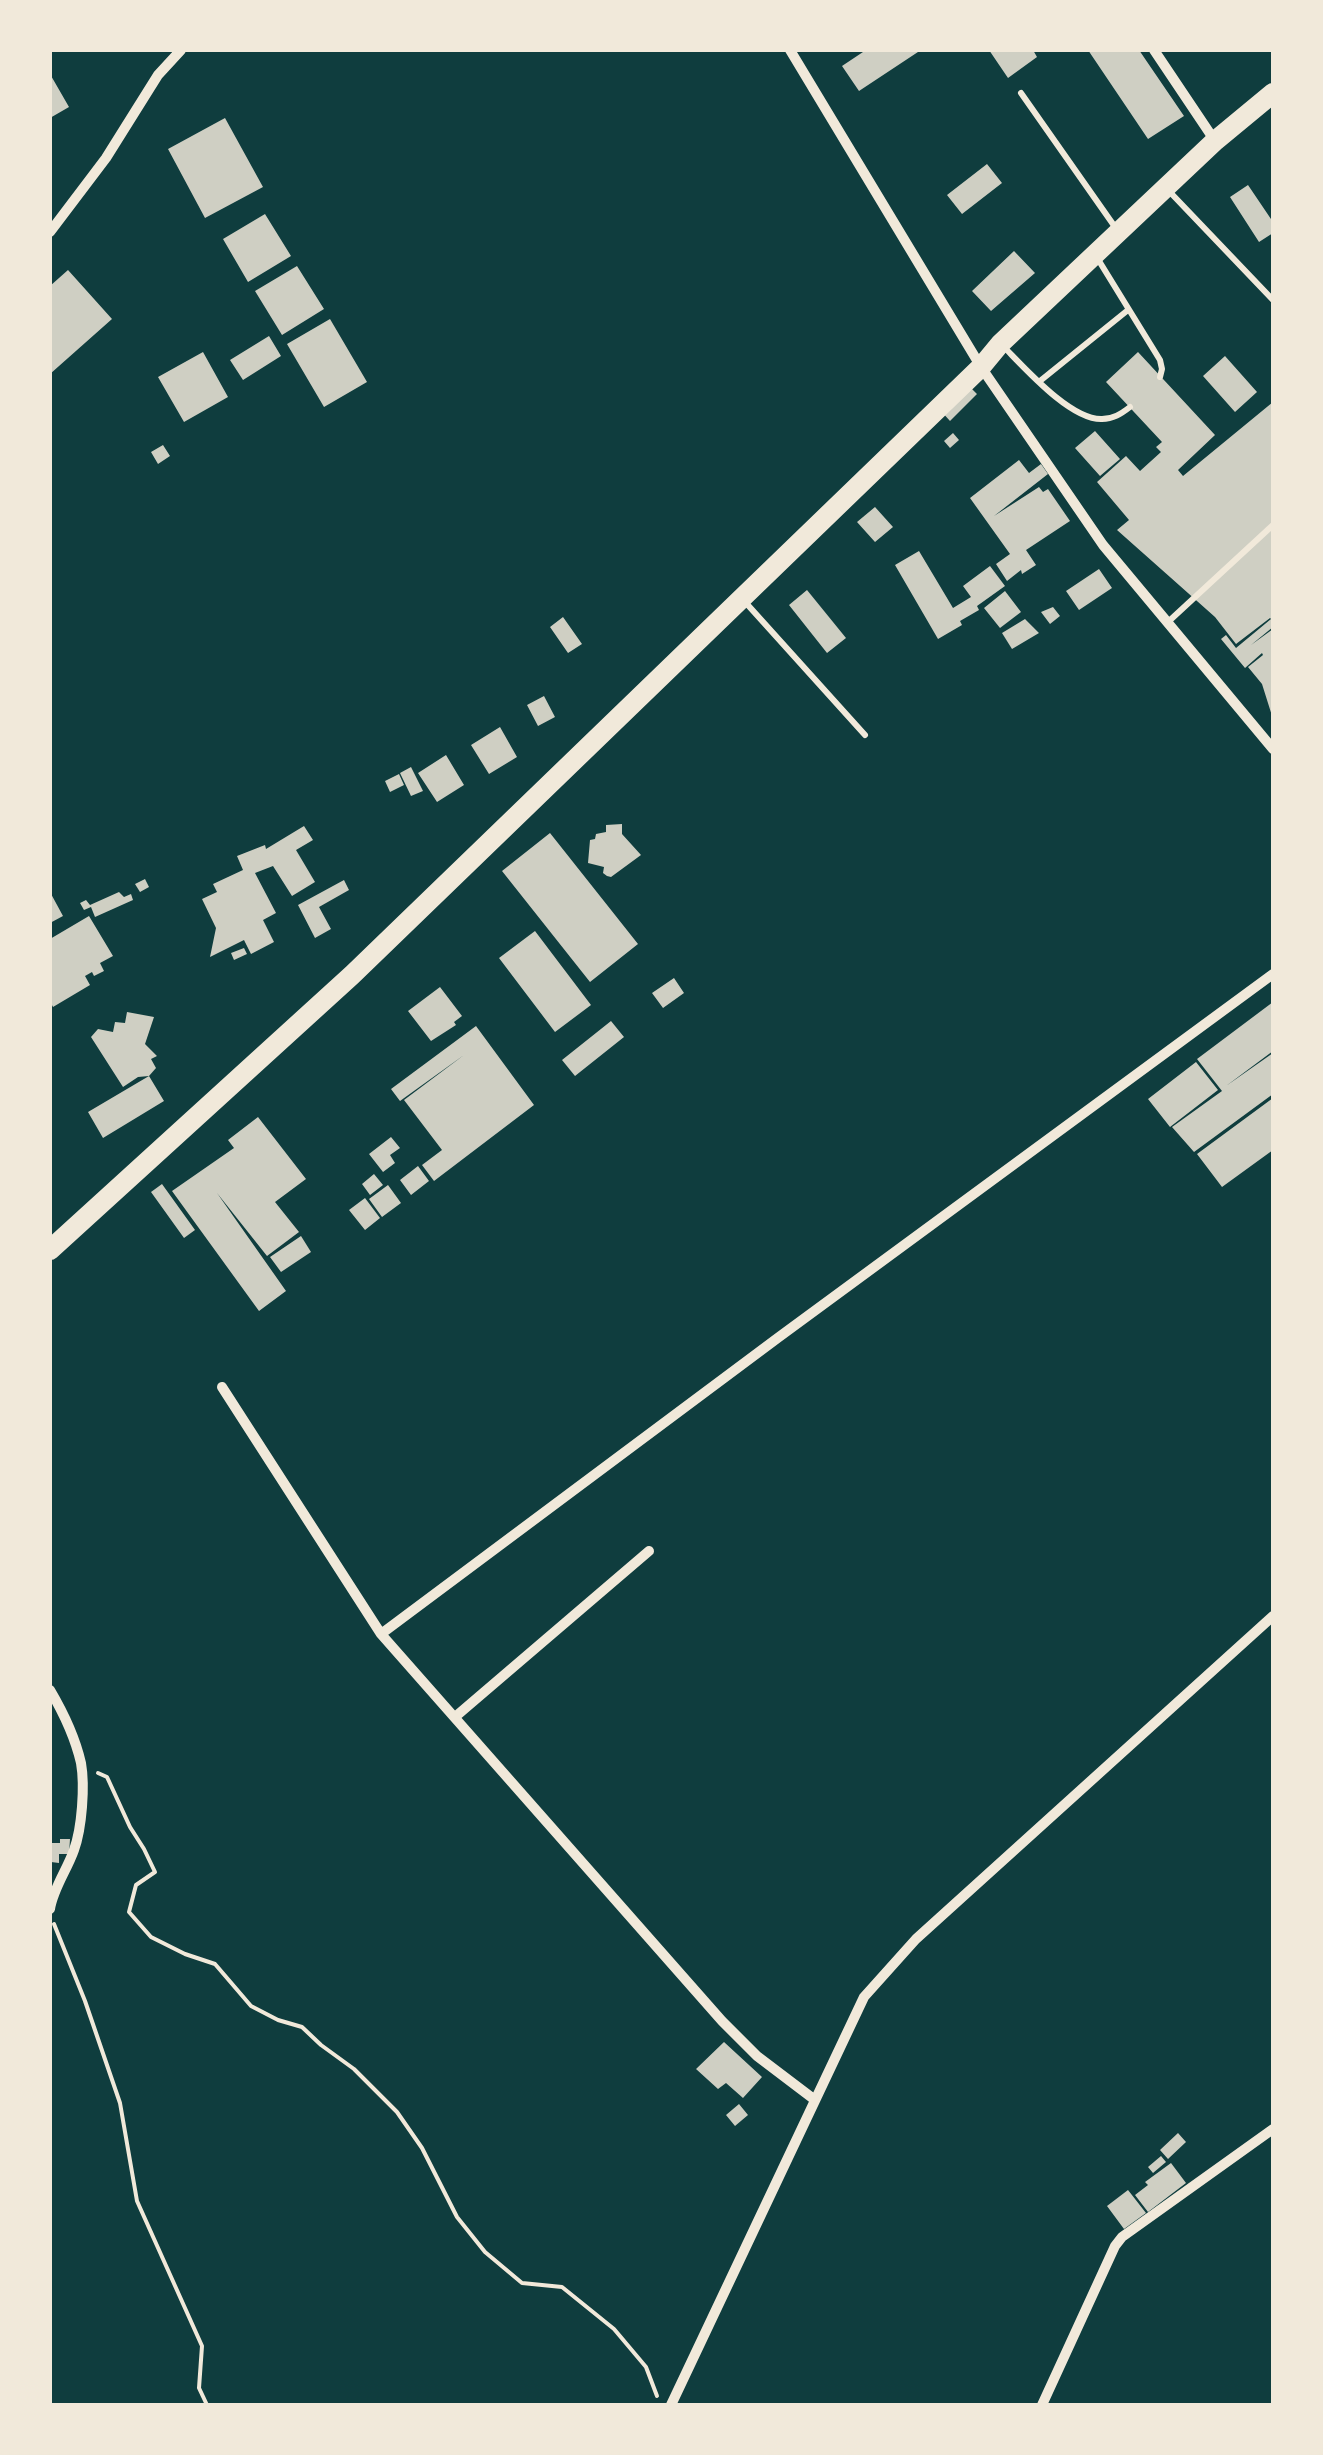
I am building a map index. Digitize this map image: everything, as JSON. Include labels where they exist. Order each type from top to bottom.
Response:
[{"type":"main road","points":[[50,1250],[352,975],[981,367],[1000,344],[1273,93]]},
{"type":"street","points":[[50,232],[106,158],[158,75],[181,50]]},
{"type":"street","points":[[790,50],[981,367],[1103,545],[1273,750]]},
{"type":"street","points":[[1154,50],[1216,142]]},
{"type":"street","points":[[381,1634],[1273,974]]},
{"type":"street","points":[[222,1387],[381,1634],[722,2021],[758,2056],[816,2100]]},
{"type":"street","points":[[454,1718],[649,1551]]},
{"type":"street","points":[[671,2405],[864,1997],[916,1940],[1273,1616]]},
{"type":"street","points":[[50,1690],[64,1715],[81,1765],[79,1830],[50,1912]]},
{"type":"street","points":[[1042,2405],[1122,2237],[1273,2130]]},
{"type":"lane","points":[[1021,92],[1118,233]]},
{"type":"lane","points":[[1166,188],[1273,300]]},
{"type":"lane","points":[[1095,255],[1160,360],[1160,377]]},
{"type":"lane","points":[[1040,382],[1128,310]]},
{"type":"lane","points":[[1000,344],[1068,407],[1098,420],[1116,417],[1130,408]]},
{"type":"lane","points":[[1167,623],[1273,525]]},
{"type":"lane","points":[[742,598],[865,735]]},
{"type":"path","points":[[81,1765],[107,1777],[155,1872],[136,1885],[129,1912],[150,1937],[216,1964],[252,2006],[302,2027],[354,2070],[397,2112],[422,2148],[457,2217],[485,2252],[522,2284],[562,2287],[614,2329],[646,2367],[660,2405]]},
{"type":"path","points":[[50,1912],[120,2103],[138,2201],[202,2346],[199,2388],[207,2405]]},
{"type":"building","points":[[866,50],[921,50],[859,91],[842,66]]},
{"type":"building","points":[[989,50],[1033,50],[1037,57],[1008,78]]},
{"type":"building","points":[[1088,50],[1139,50],[1184,116],[1148,139]]},
{"type":"building","points":[[50,74],[69,107],[50,118]]},
{"type":"building","points":[[225,118],[263,187],[205,218],[168,149]]},
{"type":"building","points":[[987,164],[1002,183],[962,214],[947,195]]},
{"type":"building","points":[[1248,185],[1273,222],[1273,233],[1259,242],[1230,197]]},
{"type":"building","points":[[265,214],[291,256],[248,282],[223,239]]},
{"type":"building","points":[[1014,251],[1035,273],[991,311],[972,291]]},
{"type":"building","points":[[297,266],[324,309],[282,335],[255,291]]},
{"type":"building","points":[[68,270],[112,319],[50,374],[50,286]]},
{"type":"building","points":[[330,319],[367,382],[324,407],[287,344]]},
{"type":"building","points":[[269,336],[281,356],[243,380],[230,360]]},
{"type":"building","points":[[203,352],[228,397],[184,422],[158,377]]},
{"type":"building","points":[[1138,352],[1215,435],[1178,470],[1183,476],[1273,402],[1273,627],[1251,645],[1273,629],[1273,719],[1262,684],[1248,667],[1262,653],[1245,668],[1221,639],[1226,635],[1236,648],[1271,619],[1236,644],[1215,617],[1117,530],[1129,520],[1097,482],[1126,456],[1140,471],[1161,452],[1156,447],[1162,442],[1106,382]]},
{"type":"building","points":[[1225,356],[1257,392],[1235,412],[1203,376]]},
{"type":"building","points":[[968,385],[977,394],[950,421],[941,411]]},
{"type":"building","points":[[1095,431],[1120,459],[1100,476],[1075,448]]},
{"type":"building","points":[[953,433],[959,440],[950,448],[944,441]]},
{"type":"building","points":[[163,445],[170,456],[158,464],[151,452]]},
{"type":"building","points":[[1019,460],[1029,473],[1041,464],[1048,474],[994,516],[1039,487],[1043,492],[1048,489],[1070,521],[1026,550],[1036,565],[1007,581],[996,564],[1010,554],[970,498]]},
{"type":"building","points":[[875,507],[893,527],[875,542],[857,522]]},
{"type":"building","points":[[919,551],[953,608],[971,597],[963,586],[990,566],[1005,586],[960,621],[962,625],[938,639],[895,565]]},
{"type":"building","points":[[1099,569],[1112,588],[1079,610],[1066,591]]},
{"type":"building","points":[[807,590],[846,638],[827,653],[789,605]]},
{"type":"building","points":[[1005,591],[1021,612],[1000,628],[984,608]]},
{"type":"building","points":[[1053,607],[1060,616],[1050,624],[1041,612]]},
{"type":"building","points":[[563,617],[582,644],[568,653],[550,627]]},
{"type":"building","points":[[1025,619],[1039,633],[1012,649],[1002,633]]},
{"type":"building","points":[[544,696],[555,717],[538,726],[527,705]]},
{"type":"building","points":[[500,727],[517,757],[489,774],[471,745]]},
{"type":"building","points":[[446,755],[464,785],[437,802],[418,773]]},
{"type":"building","points":[[411,767],[423,791],[411,796],[400,773]]},
{"type":"building","points":[[399,774],[404,785],[390,792],[385,781]]},
{"type":"building","points":[[622,824],[622,834],[641,855],[611,877],[603,873],[604,867],[588,863],[590,840],[606,832],[606,825]]},
{"type":"building","points":[[304,826],[313,840],[296,850],[315,882],[292,896],[273,866],[255,873],[276,913],[263,920],[274,942],[251,954],[244,940],[210,957],[216,928],[202,899],[217,892],[213,884],[243,870],[237,856],[265,845],[266,849]]},
{"type":"building","points":[[550,833],[638,944],[590,982],[502,871]]},
{"type":"building","points":[[145,879],[149,887],[140,892],[135,884]]},
{"type":"building","points":[[344,880],[349,890],[319,907],[331,929],[315,938],[298,905]]},
{"type":"building","points":[[50,892],[63,916],[50,923]]},
{"type":"building","points":[[119,892],[124,897],[131,894],[133,900],[95,917],[91,907],[84,910],[80,903],[86,900],[90,905]]},
{"type":"building","points":[[89,916],[113,956],[100,963],[104,971],[85,976],[90,985],[53,1007],[50,939]]},
{"type":"building","points":[[535,931],[591,1005],[555,1032],[499,958]]},
{"type":"building","points":[[244,948],[247,954],[234,960],[231,953]]},
{"type":"building","points":[[674,978],[684,993],[663,1008],[652,993]]},
{"type":"building","points":[[440,987],[462,1016],[454,1022],[456,1025],[431,1041],[408,1011]]},
{"type":"building","points":[[1273,1002],[1273,1051],[1226,1086],[1273,1053],[1273,1094],[1194,1152],[1172,1127],[1222,1091],[1197,1059]]},
{"type":"building","points":[[127,1012],[154,1017],[145,1044],[157,1056],[151,1059],[156,1068],[149,1076],[138,1077],[123,1087],[91,1037],[98,1029],[113,1032],[115,1022],[125,1023]]},
{"type":"building","points":[[611,1021],[624,1037],[575,1076],[562,1060]]},
{"type":"building","points":[[476,1026],[534,1105],[434,1181],[422,1165],[442,1150],[404,1100],[464,1055],[400,1101],[391,1089]]},
{"type":"building","points":[[1196,1062],[1218,1090],[1170,1127],[1148,1099]]},
{"type":"building","points":[[149,1076],[164,1101],[103,1138],[88,1112]]},
{"type":"building","points":[[1273,1098],[1273,1150],[1222,1187],[1197,1154]]},
{"type":"building","points":[[258,1117],[306,1179],[275,1202],[299,1232],[267,1256],[217,1193],[286,1291],[259,1311],[172,1191],[234,1148],[228,1140]]},
{"type":"building","points":[[391,1137],[400,1148],[390,1155],[395,1163],[383,1172],[369,1154]]},
{"type":"building","points":[[418,1166],[429,1181],[411,1195],[400,1180]]},
{"type":"building","points":[[374,1174],[383,1185],[370,1195],[362,1184]]},
{"type":"building","points":[[162,1184],[195,1230],[184,1238],[151,1192]]},
{"type":"building","points":[[388,1185],[401,1203],[382,1217],[369,1199]]},
{"type":"building","points":[[365,1198],[380,1218],[365,1230],[349,1210]]},
{"type":"building","points":[[301,1236],[311,1252],[281,1272],[270,1257]]},
{"type":"building","points":[[60,1839],[70,1839],[69,1854],[59,1854],[59,1863],[51,1862],[52,1843],[60,1843]]},
{"type":"building","points":[[724,2042],[762,2077],[743,2098],[726,2083],[718,2089],[696,2069]]},
{"type":"building","points":[[739,2104],[748,2115],[735,2126],[726,2115]]},
{"type":"building","points":[[1178,2133],[1186,2142],[1168,2159],[1160,2150]]},
{"type":"building","points":[[1161,2156],[1166,2162],[1153,2173],[1148,2167]]},
{"type":"building","points":[[1171,2163],[1186,2183],[1148,2212],[1135,2195],[1148,2185],[1145,2182]]},
{"type":"building","points":[[1128,2190],[1146,2213],[1124,2229],[1107,2206]]}]
